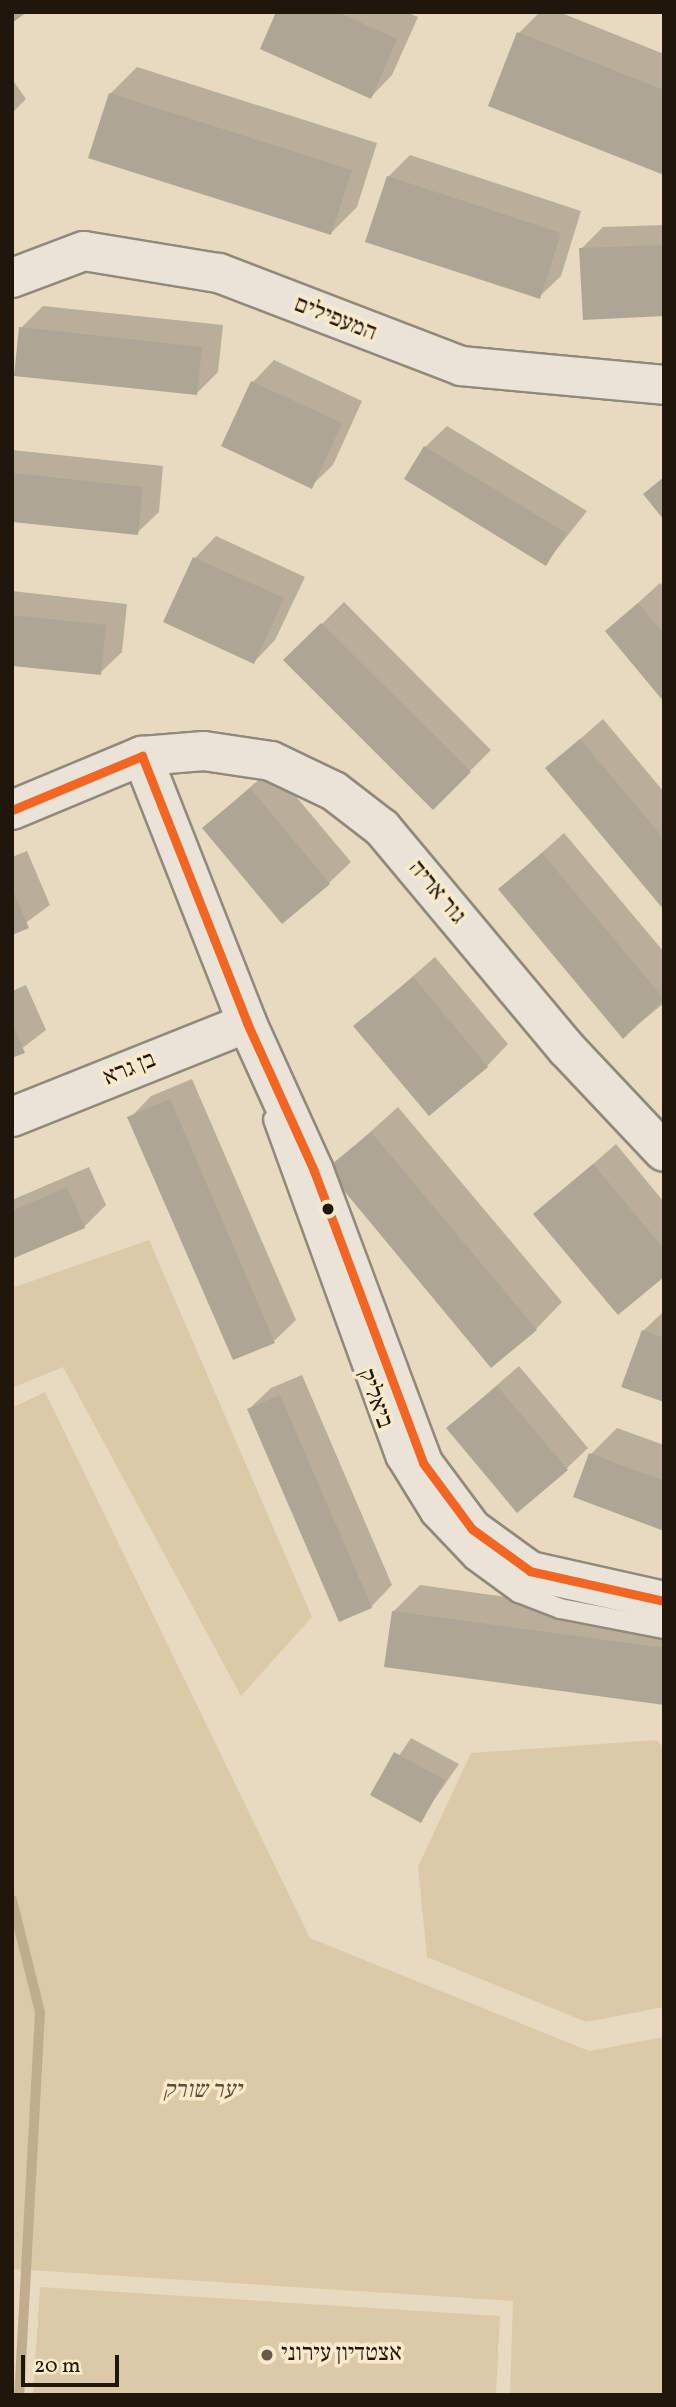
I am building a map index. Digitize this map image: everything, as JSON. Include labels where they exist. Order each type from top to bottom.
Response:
[{"type":"street","name":"המעפילים","points":[[12,278],[84,251],[205,270],[461,366],[664,385]]},
{"type":"street","name":"גור אריה","points":[[142,756],[205,751],[271,761],[334,791],[382,828],[567,1049],[664,1152]]},
{"type":"street","points":[[12,810],[142,756]]},
{"type":"street","name":"ביאליק","points":[[142,756],[247,1023],[314,1171],[423,1463],[446,1497],[472,1528],[530,1571],[664,1601]]},
{"type":"street","name":"בן גרא","points":[[12,1117],[247,1023]]},
{"type":"lane","name":"ביאליק","points":[[247,1023],[295,1188],[396,1458],[431,1515],[473,1559],[517,1592],[560,1608],[664,1628]]},
{"type":"green space","points":[[149,1240],[312,1617],[241,1696],[63,1367],[12,1388],[12,1288]]},
{"type":"green space","name":"יער שורק","points":[[45,1392],[310,1938],[589,2051],[664,2037],[664,2395],[510,2395],[513,2301],[12,2269],[12,1408]]},
{"type":"green space","points":[[657,1740],[664,1749],[664,2007],[586,2022],[427,1957],[418,1867],[471,1753]]},
{"type":"green space","name":"אצטדיון עירוני","points":[[40,2287],[500,2316],[496,2395],[33,2395]]},
{"type":"building","points":[[12,12],[27,12],[12,23]]},
{"type":"building","points":[[276,12],[337,12],[397,39],[371,99],[260,49]]},
{"type":"building","points":[[517,32],[664,90],[664,175],[488,106]]},
{"type":"building","points":[[109,93],[352,170],[331,235],[88,158]]},
{"type":"building","points":[[387,176],[561,233],[540,299],[365,242]]},
{"type":"building","points":[[664,245],[664,316],[583,320],[579,248]]},
{"type":"building","points":[[19,327],[202,347],[197,395],[14,376]]},
{"type":"building","points":[[251,381],[342,423],[312,489],[221,446]]},
{"type":"building","points":[[424,446],[566,533],[546,566],[404,479]]},
{"type":"building","points":[[12,473],[143,487],[138,535],[12,522]]},
{"type":"building","points":[[664,477],[664,520],[643,494]]},
{"type":"building","points":[[193,557],[284,598],[254,664],[163,622]]},
{"type":"building","points":[[638,603],[664,634],[664,702],[605,631]]},
{"type":"building","points":[[12,615],[106,625],[101,675],[12,666]]},
{"type":"building","points":[[321,623],[471,772],[433,810],[283,660]]},
{"type":"building","points":[[580,739],[664,839],[664,910],[545,768]]},
{"type":"building","points":[[250,788],[330,884],[282,924],[202,828]]},
{"type":"building","points":[[542,853],[664,999],[623,1039],[498,889]]},
{"type":"building","points":[[12,888],[29,928],[12,935]]},
{"type":"building","points":[[413,977],[488,1067],[429,1116],[353,1026]]},
{"type":"building","points":[[12,1023],[25,1053],[12,1058]]},
{"type":"building","points":[[170,1099],[275,1343],[233,1360],[127,1117]]},
{"type":"building","points":[[371,1132],[537,1330],[491,1368],[326,1169]]},
{"type":"building","points":[[593,1164],[664,1249],[664,1277],[618,1315],[533,1214]]},
{"type":"building","points":[[67,1187],[85,1228],[12,1259],[12,1211]]},
{"type":"building","points":[[642,1330],[664,1338],[664,1402],[621,1387]]},
{"type":"building","points":[[497,1386],[568,1470],[517,1513],[446,1428]]},
{"type":"building","points":[[280,1395],[372,1608],[339,1622],[247,1409]]},
{"type":"building","points":[[589,1453],[664,1481],[664,1531],[573,1497]]},
{"type":"building","points":[[392,1611],[664,1648],[664,1705],[384,1667]]},
{"type":"building","points":[[394,1752],[445,1780],[421,1823],[370,1795]]},
{"type":"waterway","points":[[12,1900],[40,2012],[19,2395]]},
{"type":"transit line","points":[[12,810],[142,756],[247,1023],[314,1171],[423,1463],[472,1529],[530,1571],[664,1601]]},
{"type":"place","name":"אצטדיון עירוני","points":[[267,2355]]}]
